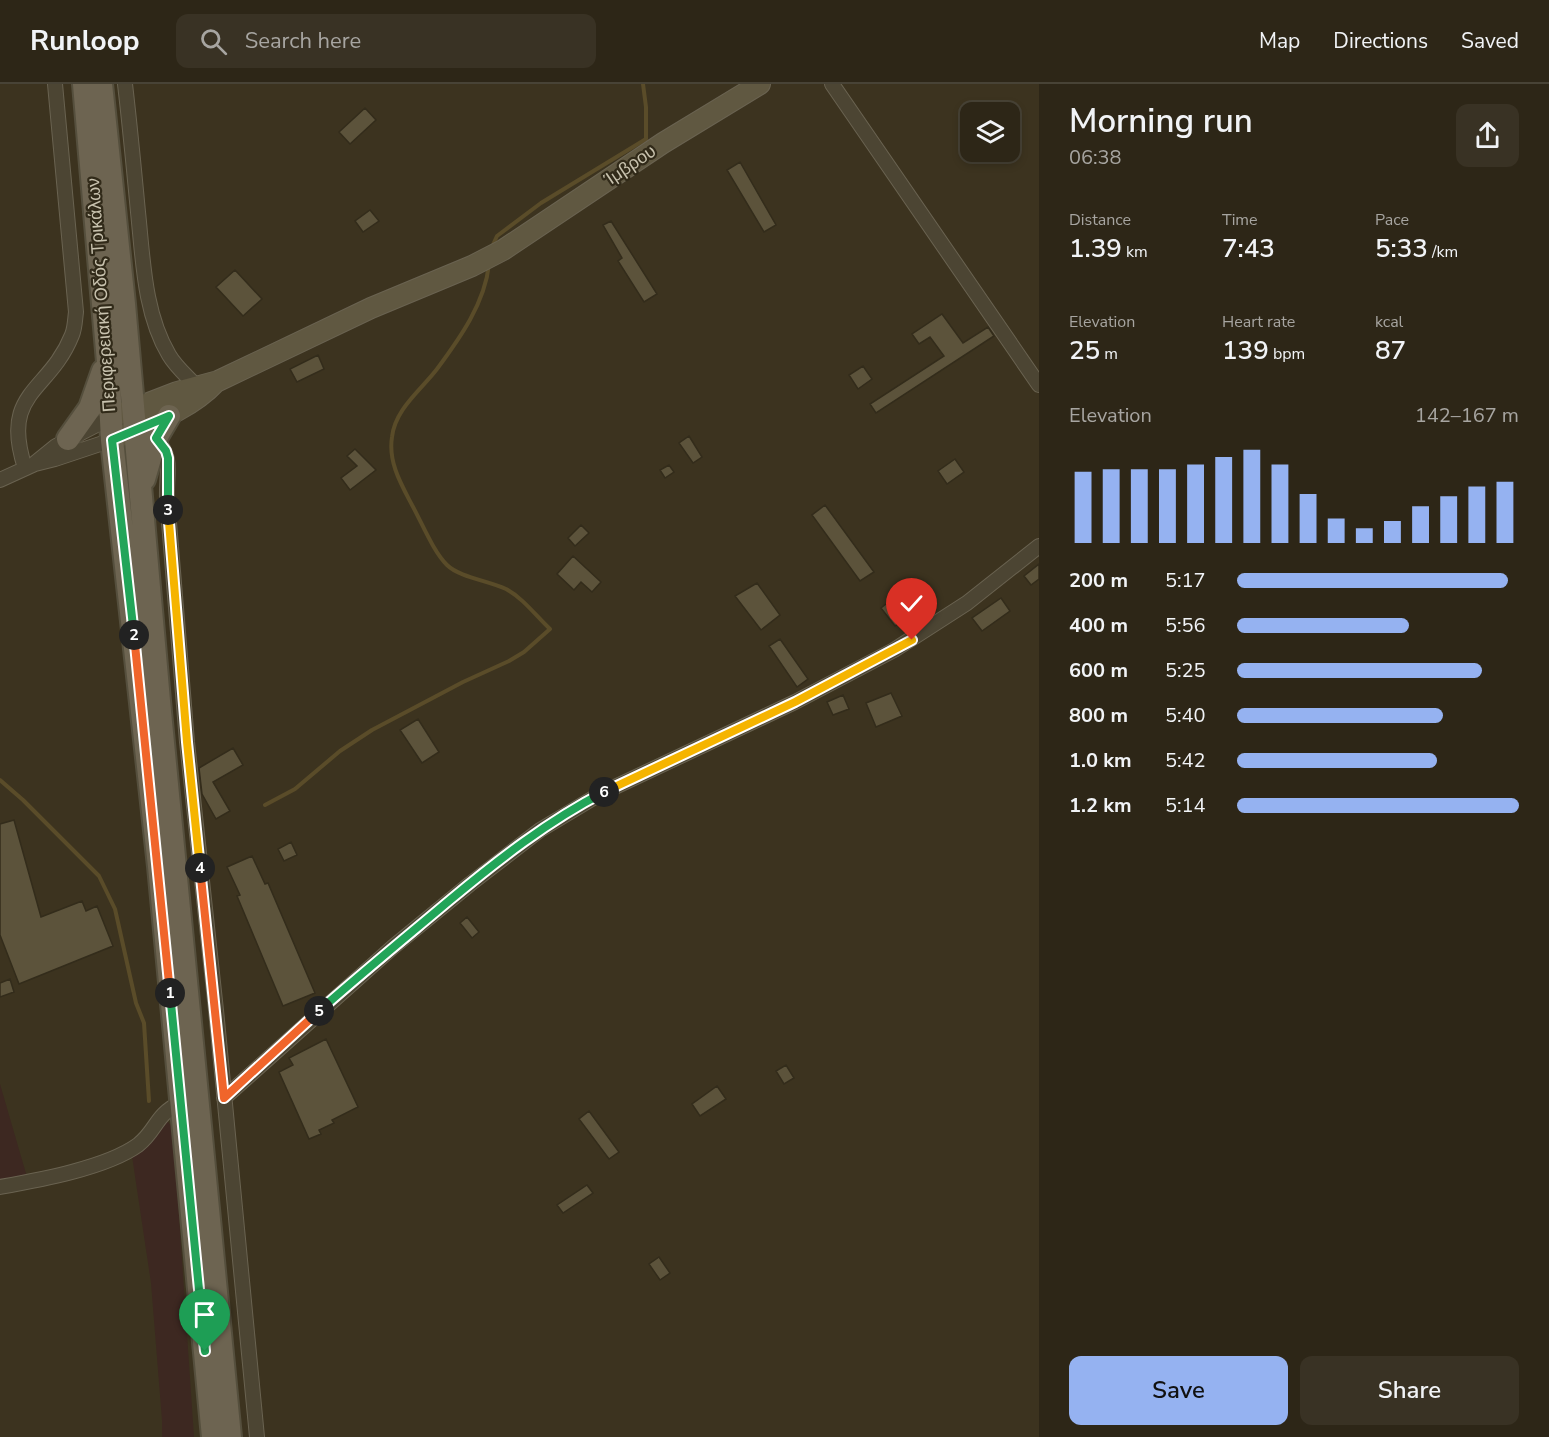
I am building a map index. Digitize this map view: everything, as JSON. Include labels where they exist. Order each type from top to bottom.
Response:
[{"type":"main road","name":"Περιφερειακή Οδός Τρικάλων","points":[[84,84],[108,362],[111,429],[159,866],[213,1437]]},
{"type":"main road","name":"Περιφερειακή Οδός Τρικάλων","points":[[101,84],[141,426],[141,492],[160,712],[230,1437]]},
{"type":"main road","points":[[68,439],[92,404],[108,362]]},
{"type":"main road","points":[[141,426],[169,416]]},
{"type":"street","points":[[30,466],[15,449],[13,424],[18,406],[23,396],[51,369],[63,351],[73,333],[76,312],[55,84]]},
{"type":"street","points":[[125,84],[143,260],[150,303],[168,354],[196,386]]},
{"type":"street","name":"Ίμβρου","points":[[218,381],[371,308],[472,266],[503,250],[663,143],[760,84]]},
{"type":"street","points":[[832,84],[1039,386]]},
{"type":"street","points":[[30,466],[48,451],[68,439],[111,429],[141,426],[196,386],[218,381]]},
{"type":"street","points":[[169,416],[204,396],[218,381]]},
{"type":"street","points":[[141,426],[166,451],[168,458],[167,498],[181,672],[257,1437]]},
{"type":"street","points":[[0,480],[111,429]]},
{"type":"street","points":[[224,1098],[393,947],[540,830],[600,794],[803,698],[894,650],[967,603],[1039,546]]},
{"type":"street","points":[[0,1186],[71,1172],[121,1154],[138,1145],[160,1117],[168,1109],[180,1103]]},
{"type":"shaded area","points":[[0,1084],[27,1177],[0,1182]]},
{"type":"shaded area","points":[[168,1122],[173,1128],[194,1437],[162,1437],[151,1283],[132,1156],[155,1138],[161,1124]]},
{"type":"building","points":[[365,108],[376,120],[350,144],[339,132]]},
{"type":"building","points":[[740,162],[776,225],[764,232],[727,170]]},
{"type":"building","points":[[370,210],[379,221],[363,232],[355,221]]},
{"type":"building","points":[[611,221],[657,294],[644,302],[618,261],[622,258],[603,225]]},
{"type":"building","points":[[235,270],[262,299],[243,316],[216,287]]},
{"type":"building","points":[[942,314],[963,343],[988,327],[994,336],[876,413],[870,404],[944,356],[930,337],[919,344],[912,334]]},
{"type":"building","points":[[318,355],[324,369],[297,382],[290,369]]},
{"type":"building","points":[[863,366],[872,379],[858,389],[849,375]]},
{"type":"building","points":[[689,436],[702,457],[693,463],[679,443]]},
{"type":"building","points":[[355,449],[376,470],[350,490],[341,478],[357,466],[347,456]]},
{"type":"building","points":[[955,459],[964,472],[947,484],[938,471]]},
{"type":"building","points":[[669,465],[674,472],[665,478],[660,470]]},
{"type":"building","points":[[825,505],[874,572],[860,581],[812,515]]},
{"type":"building","points":[[581,525],[589,533],[575,546],[568,538]]},
{"type":"building","points":[[573,556],[601,582],[592,592],[581,582],[574,590],[557,574]]},
{"type":"building","points":[[1039,564],[1039,579],[1031,585],[1024,576]]},
{"type":"building","points":[[757,583],[780,615],[761,630],[735,596]]},
{"type":"building","points":[[1001,598],[1010,611],[982,631],[972,618]]},
{"type":"building","points":[[891,600],[905,618],[895,626],[881,608]]},
{"type":"building","points":[[780,639],[808,679],[797,687],[769,646]]},
{"type":"building","points":[[891,693],[902,716],[876,727],[866,703]]},
{"type":"building","points":[[843,695],[849,709],[833,715],[827,702]]},
{"type":"building","points":[[418,719],[439,752],[422,763],[400,730]]},
{"type":"building","points":[[233,748],[243,765],[213,782],[230,811],[216,819],[202,794],[199,768]]},
{"type":"building","points":[[14,820],[41,917],[82,901],[86,911],[97,906],[113,946],[19,984],[0,935],[0,824]]},
{"type":"building","points":[[291,842],[297,855],[284,861],[278,849]]},
{"type":"building","points":[[252,856],[265,884],[268,883],[315,993],[283,1006],[227,867]]},
{"type":"building","points":[[467,917],[479,932],[472,938],[460,923]]},
{"type":"building","points":[[10,979],[14,992],[0,997],[0,983]]},
{"type":"building","points":[[326,1039],[358,1107],[332,1120],[334,1123],[319,1130],[321,1134],[309,1139],[279,1072],[293,1065],[289,1058]]},
{"type":"building","points":[[786,1065],[794,1078],[784,1084],[776,1071]]},
{"type":"building","points":[[717,1086],[726,1099],[700,1116],[692,1104]]},
{"type":"building","points":[[589,1111],[619,1152],[609,1159],[579,1119]]},
{"type":"building","points":[[587,1185],[593,1193],[563,1213],[557,1205]]},
{"type":"building","points":[[659,1257],[670,1273],[660,1280],[649,1264]]},
{"type":"waterway","points":[[492,247],[497,236],[541,203],[646,139],[643,84]]},
{"type":"waterway","points":[[265,805],[295,789],[340,751],[372,730],[463,682],[509,661],[524,652],[550,629],[524,602],[506,589],[459,573],[447,565],[432,545],[396,472],[392,455],[392,437],[398,418],[463,332],[477,306],[487,278],[489,264]]},
{"type":"waterway","points":[[0,780],[99,876],[115,909],[136,1003],[144,1023],[149,1101]]},
{"type":"route","points":[[205,1351],[195,1265],[159,866],[112,440],[169,416],[156,438],[166,451],[168,458],[167,498],[187,742],[224,1098],[393,947],[540,830],[600,794],[795,702],[912,640]]}]
